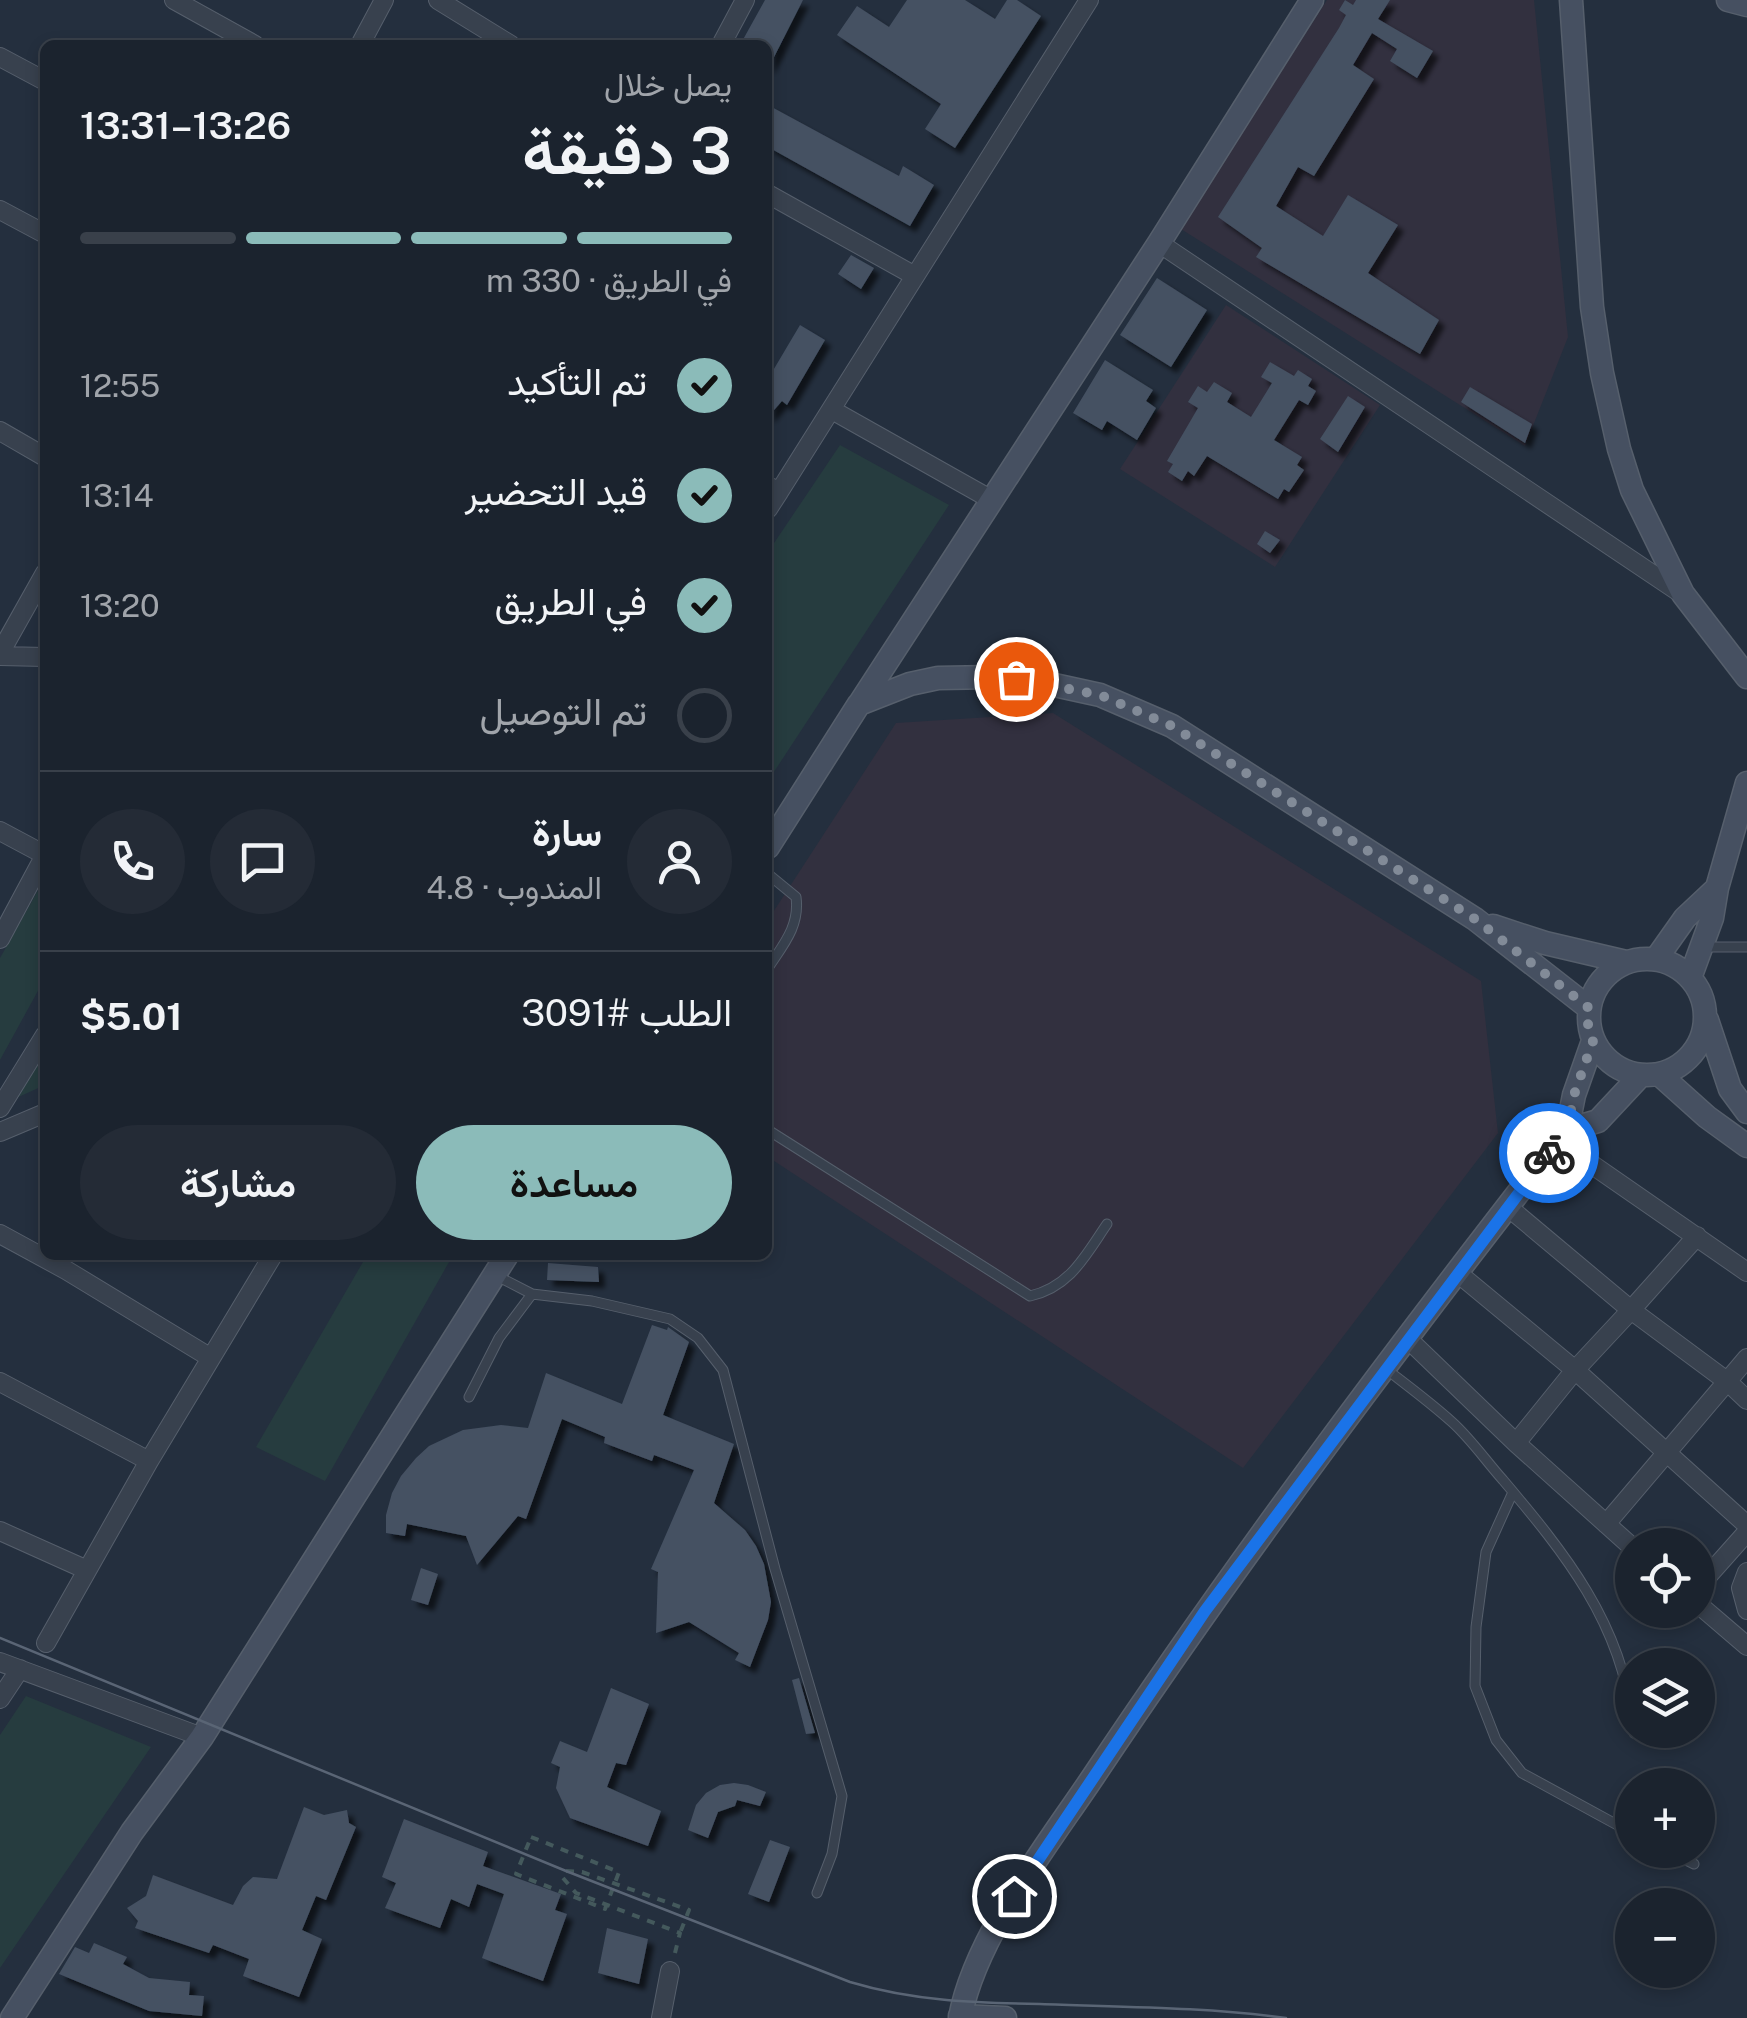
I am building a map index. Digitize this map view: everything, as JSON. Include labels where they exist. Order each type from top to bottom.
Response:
[{"type":"main road","points":[[772,842],[1312,0]]},
{"type":"main road","points":[[1570,0],[1589,271],[1602,373],[1619,450],[1632,490],[1682,594],[1747,677]]},
{"type":"main road","points":[[1728,0],[1747,5]]},
{"type":"main road","points":[[860,704],[910,684],[938,678],[1022,680],[1100,695],[1172,726],[1475,919],[1589,1008]]},
{"type":"main road","points":[[1690,978],[1712,918],[1747,782]]},
{"type":"main road","points":[[1656,959],[1685,918],[1717,888]]},
{"type":"main road","points":[[1475,919],[1546,943],[1626,962],[1656,959],[1681,969],[1704,1002],[1730,1088],[1747,1112]]},
{"type":"main road","points":[[1626,962],[1601,980],[1589,1008],[1588,1025],[1593,1041],[1612,1065],[1650,1075],[1747,1146]]},
{"type":"main road","points":[[1562,1135],[1598,1121],[1650,1075],[1678,1067],[1693,1054],[1703,1036],[1706,1016]]},
{"type":"main road","points":[[1005,2018],[960,2017],[978,1963],[1014,1896],[1205,1611],[1562,1135],[1593,1041]]},
{"type":"main road","points":[[12,2018],[132,1832],[202,1737],[500,1265]]},
{"type":"street","points":[[174,0],[245,40]]},
{"type":"street","points":[[363,40],[384,0]]},
{"type":"street","points":[[438,0],[504,40]]},
{"type":"street","points":[[724,40],[745,0]]},
{"type":"street","points":[[774,489],[832,410],[1090,0]]},
{"type":"street","points":[[0,56],[40,79]]},
{"type":"street","points":[[772,196],[915,276]]},
{"type":"street","points":[[0,210],[40,231]]},
{"type":"street","points":[[1159,243],[1682,594]]},
{"type":"street","points":[[832,410],[992,500]]},
{"type":"street","points":[[0,431],[40,454]]},
{"type":"street","points":[[40,583],[0,654],[40,657]]},
{"type":"street","points":[[0,831],[40,852]]},
{"type":"street","points":[[0,939],[40,864]]},
{"type":"street","points":[[0,1108],[40,1044]]},
{"type":"street","points":[[0,1132],[40,1115]]},
{"type":"street","points":[[1562,1135],[1747,1272]]},
{"type":"street","points":[[1508,1208],[1747,1400]]},
{"type":"street","points":[[0,1234],[40,1250]]},
{"type":"street","points":[[1516,1443],[1575,1370],[1697,1236]]},
{"type":"street","points":[[46,1643],[271,1260]]},
{"type":"street","points":[[70,1262],[211,1358]]},
{"type":"street","points":[[1459,1274],[1668,1452],[1747,1529],[1715,1567]]},
{"type":"street","points":[[1408,1339],[1615,1532]]},
{"type":"street","points":[[1606,1524],[1747,1358]]},
{"type":"street","points":[[0,1382],[150,1461]]},
{"type":"street","points":[[0,1530],[88,1570]]},
{"type":"street","points":[[1747,1572],[1741,1588],[1747,1610]]},
{"type":"street","points":[[1715,1619],[1747,1646]]},
{"type":"street","points":[[0,1662],[202,1737]]},
{"type":"street","points":[[0,1700],[20,1669]]},
{"type":"street","points":[[661,2018],[670,1972]]},
{"type":"lane","points":[[772,877],[796,896],[798,911],[796,924],[772,962]]},
{"type":"lane","points":[[1702,947],[1747,947]]},
{"type":"lane","points":[[772,1133],[1030,1296],[1049,1292],[1072,1275],[1107,1224]]},
{"type":"lane","points":[[500,1265],[532,1294],[592,1301],[670,1319],[698,1338],[723,1370],[775,1568],[842,1796],[832,1854],[817,1893]]},
{"type":"lane","points":[[469,1397],[499,1338],[532,1294]]},
{"type":"lane","points":[[1386,1369],[1454,1424],[1536,1519],[1604,1618],[1615,1648]]},
{"type":"lane","points":[[1513,1492],[1486,1552],[1476,1627],[1475,1686],[1496,1740],[1522,1773],[1615,1824]]},
{"type":"path","points":[[531,1837],[619,1872],[614,1884],[605,1908],[516,1874],[531,1837]]},
{"type":"path","points":[[566,1872],[582,1872],[689,1910],[670,1972]]},
{"type":"path","points":[[564,1878],[576,1893],[680,1933]]},
{"type":"shaded area","points":[[1327,0],[1534,0],[1568,337],[1525,446],[1181,229]]},
{"type":"shaded area","points":[[1226,305],[1380,405],[1275,567],[1120,469]]},
{"type":"shaded area","points":[[1053,713],[1481,981],[1498,1133],[1243,1468],[772,1160],[772,914],[896,723]]},
{"type":"green space","points":[[840,445],[949,505],[772,775],[772,546]]},
{"type":"green space","points":[[40,887],[40,987],[0,1060],[0,958]]},
{"type":"green space","points":[[40,1058],[40,1087],[14,1099]]},
{"type":"green space","points":[[364,1260],[450,1260],[325,1481],[256,1447]]},
{"type":"green space","points":[[26,1696],[151,1747],[0,1968],[0,1735]]},
{"type":"building","points":[[765,0],[803,0],[772,61],[772,40],[743,40]]},
{"type":"building","points":[[907,0],[965,0],[995,19],[1007,0],[1017,0],[1041,16],[955,148],[925,129],[941,104],[837,35],[857,6],[889,27]]},
{"type":"building","points":[[1345,0],[1353,5],[1356,0],[1390,0],[1378,19],[1433,51],[1417,78],[1390,61],[1397,49],[1372,33],[1353,65],[1374,79],[1314,176],[1298,167],[1276,206],[1323,236],[1348,195],[1398,225],[1368,273],[1439,320],[1420,354],[1256,257],[1262,248],[1218,217],[1339,28],[1346,15],[1339,10]]},
{"type":"building","points":[[772,107],[899,176],[903,166],[934,185],[910,226],[772,149]]},
{"type":"building","points":[[851,255],[874,268],[861,289],[838,274]]},
{"type":"building","points":[[1157,278],[1207,310],[1171,367],[1120,335]]},
{"type":"building","points":[[800,325],[825,340],[787,405],[782,401],[772,412],[772,372]]},
{"type":"building","points":[[1105,360],[1153,390],[1146,401],[1156,408],[1137,440],[1107,421],[1102,430],[1073,413]]},
{"type":"building","points":[[1270,362],[1294,376],[1298,370],[1312,379],[1308,386],[1316,391],[1308,405],[1299,400],[1274,440],[1302,457],[1297,465],[1304,470],[1289,492],[1284,489],[1278,499],[1207,456],[1194,476],[1188,471],[1182,481],[1168,472],[1173,464],[1167,461],[1198,408],[1188,402],[1198,386],[1207,392],[1214,382],[1232,393],[1227,402],[1251,417],[1272,383],[1261,377]]},
{"type":"building","points":[[1470,387],[1532,424],[1525,443],[1461,402]]},
{"type":"building","points":[[1348,396],[1365,407],[1338,452],[1320,439]]},
{"type":"building","points":[[1265,531],[1280,540],[1270,553],[1257,544]]},
{"type":"building","points":[[548,1263],[598,1267],[599,1282],[547,1280]]},
{"type":"building","points":[[652,1325],[667,1330],[668,1327],[689,1342],[663,1415],[734,1444],[714,1503],[745,1530],[756,1546],[764,1564],[771,1602],[750,1667],[735,1660],[739,1653],[689,1622],[656,1633],[658,1572],[651,1569],[694,1470],[654,1455],[652,1461],[604,1443],[605,1437],[562,1419],[526,1519],[518,1516],[477,1565],[466,1536],[407,1524],[405,1536],[386,1533],[392,1493],[416,1458],[429,1446],[463,1430],[501,1425],[528,1428],[546,1373],[622,1404]]},
{"type":"building","points":[[421,1568],[438,1574],[428,1605],[411,1600]]},
{"type":"building","points":[[799,1678],[815,1733],[806,1734],[792,1680]]},
{"type":"building","points":[[611,1688],[649,1704],[626,1765],[616,1763],[607,1787],[661,1811],[648,1846],[570,1818],[556,1788],[560,1767],[551,1763],[560,1741],[587,1752]]},
{"type":"building","points":[[734,1783],[766,1792],[760,1806],[737,1800],[735,1806],[718,1812],[708,1838],[688,1830],[696,1805],[706,1793]]},
{"type":"building","points":[[304,1807],[324,1815],[347,1810],[349,1823],[356,1827],[326,1900],[316,1896],[302,1930],[322,1939],[299,1997],[243,1976],[249,1959],[213,1945],[209,1953],[135,1928],[138,1921],[127,1908],[146,1896],[153,1875],[233,1905],[253,1877],[277,1879]]},
{"type":"building","points":[[404,1819],[488,1852],[483,1866],[561,1894],[555,1910],[567,1914],[543,1981],[482,1958],[504,1894],[477,1884],[469,1907],[451,1899],[440,1928],[385,1908],[396,1883],[382,1877]]},
{"type":"building","points":[[770,1840],[790,1847],[769,1902],[748,1894]]},
{"type":"building","points":[[607,1928],[648,1939],[639,1984],[598,1973]]},
{"type":"building","points":[[94,1943],[127,1957],[123,1964],[149,1978],[190,1982],[189,1995],[204,1996],[202,2016],[149,2011],[59,1974],[75,1947],[89,1953]]},
{"type":"tram line","points":[[0,1638],[566,1871],[850,1982],[944,2000],[1194,2010],[1286,2018]]},
{"type":"way so far","points":[[1016,679],[1100,695],[1172,726],[1475,919],[1589,1008],[1588,1025],[1593,1041],[1574,1095],[1567,1130],[1549,1153]]},
{"type":"route","points":[[1014,1896],[1205,1611],[1549,1153]]}]
